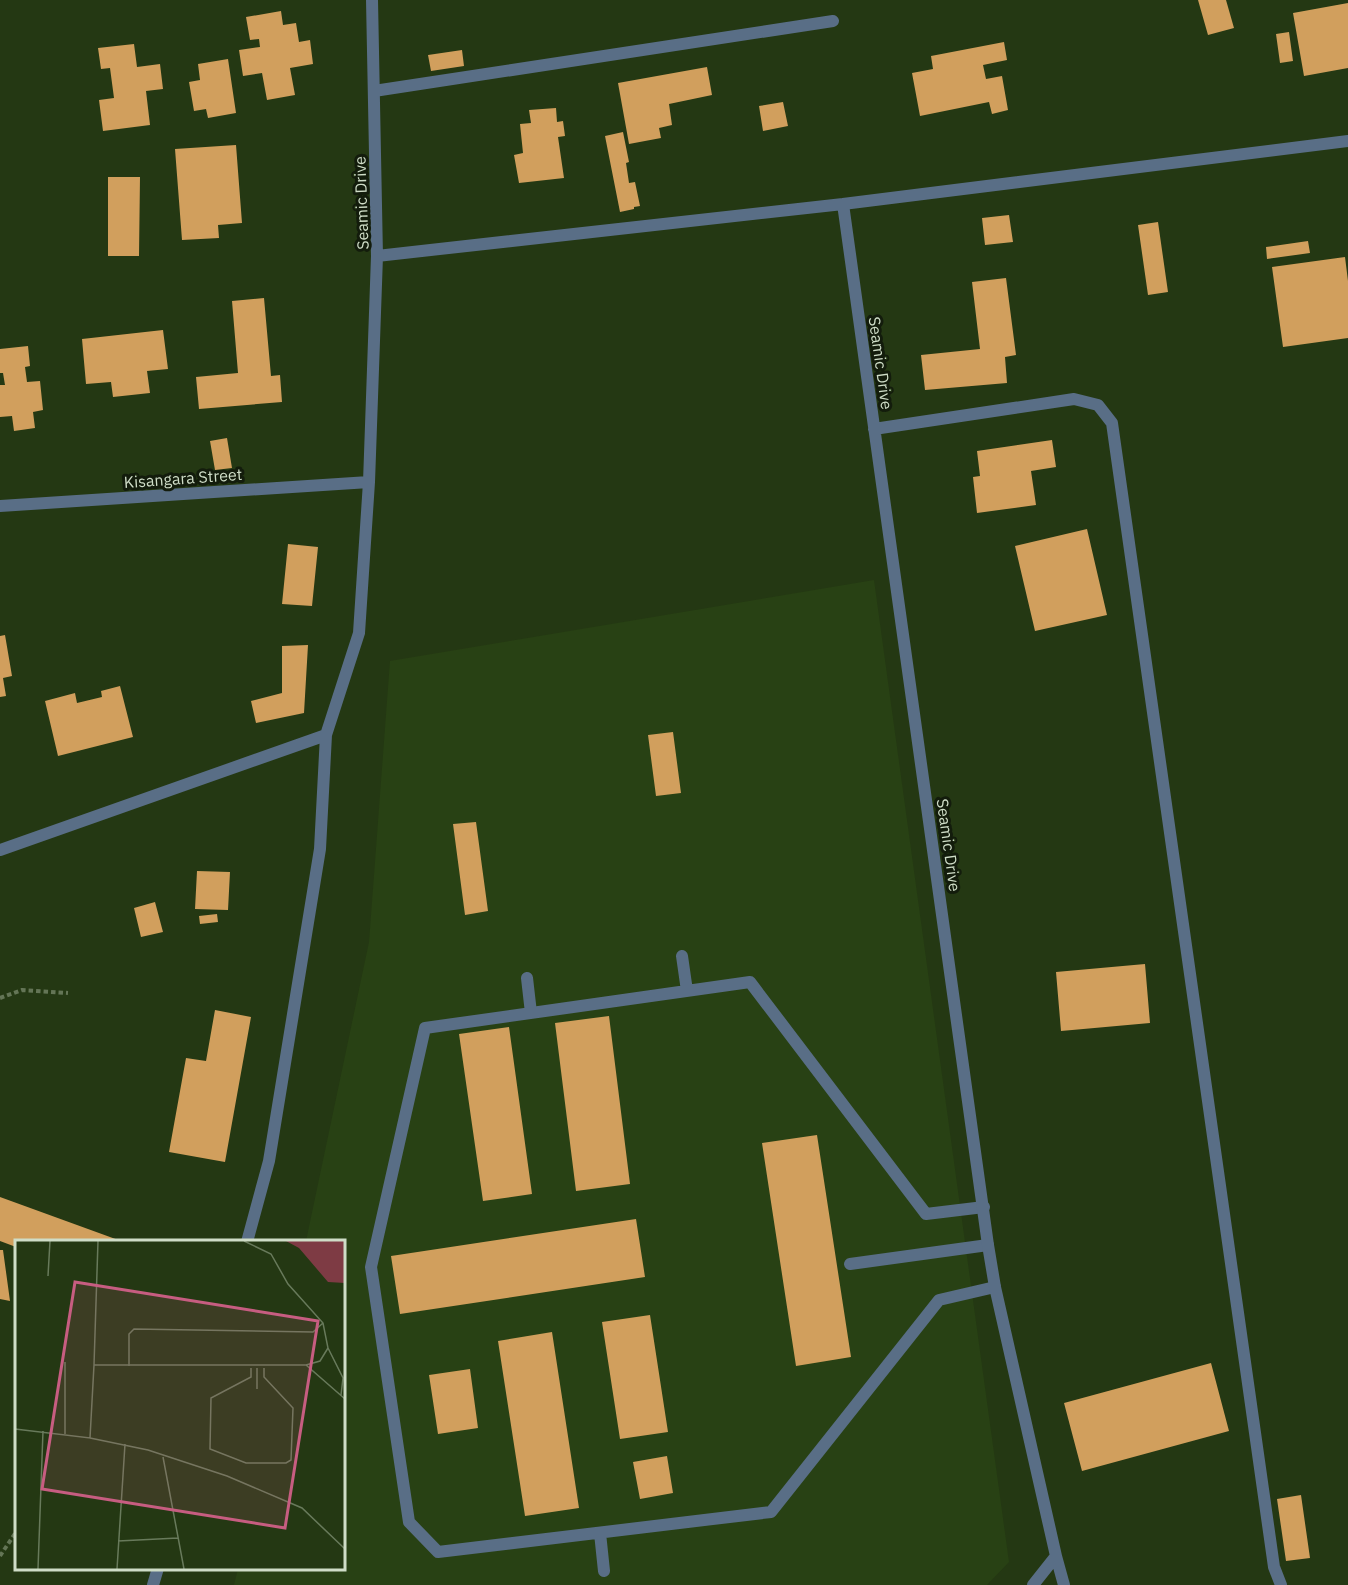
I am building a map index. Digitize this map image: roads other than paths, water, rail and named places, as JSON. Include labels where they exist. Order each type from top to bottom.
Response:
[{"type":"street","name":"Seamic Drive","points":[[372,0],[377,256],[843,204],[988,1245],[995,1287],[1064,1585]]},
{"type":"street","points":[[374,91],[833,21]]},
{"type":"street","points":[[843,204],[1348,141]]},
{"type":"street","points":[[248,1240],[269,1161],[320,849],[326,735],[359,633],[369,483],[377,256]]},
{"type":"street","points":[[874,429],[1074,399],[1098,405],[1112,423],[1274,1567],[1281,1585]]},
{"type":"street","name":"Kisangara Street","points":[[0,506],[369,483]]},
{"type":"street","points":[[0,850],[326,735]]},
{"type":"street","points":[[682,956],[687,991]]},
{"type":"street","points":[[527,978],[531,1013]]},
{"type":"street","points":[[984,1207],[926,1214],[750,982],[425,1028],[371,1268],[409,1522],[438,1552],[771,1512],[939,1300],[995,1287]]},
{"type":"street","points":[[850,1264],[988,1245]]},
{"type":"street","points":[[600,1533],[604,1571]]},
{"type":"street","points":[[1033,1585],[1056,1556]]},
{"type":"street","points":[[153,1585],[158,1570]]}]
